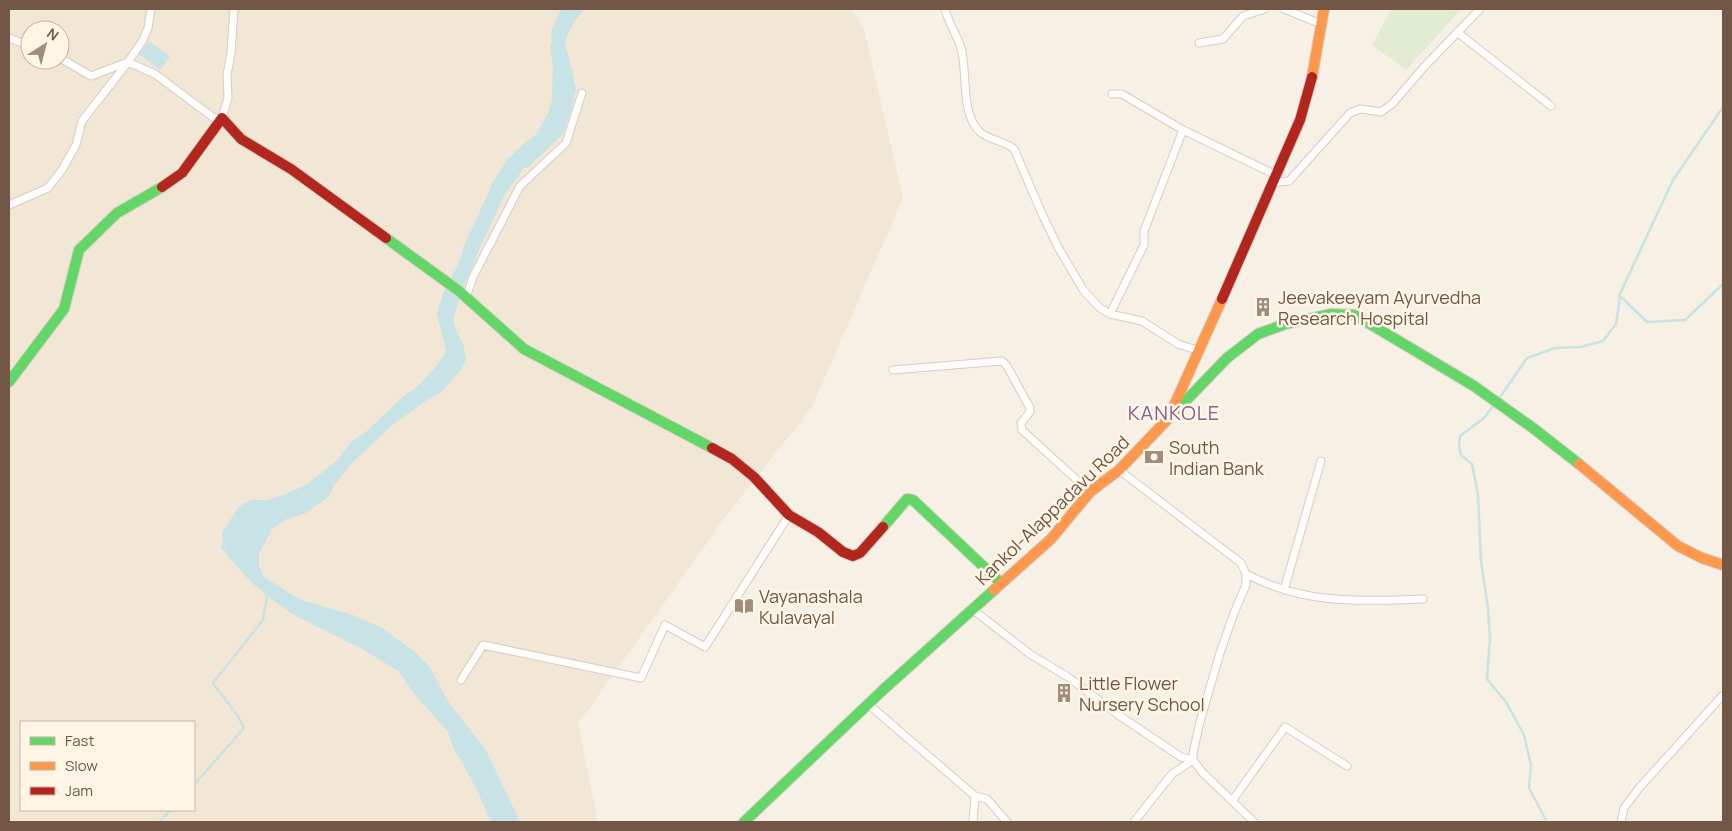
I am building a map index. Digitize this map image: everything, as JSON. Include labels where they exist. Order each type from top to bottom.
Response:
[{"type":"main road","name":"Kankol-Alappadavu Road","points":[[744,822],[868,704],[1051,539],[1090,492],[1119,470],[1168,419],[1200,351],[1300,120],[1312,76],[1324,9]]},
{"type":"main road","points":[[9,382],[64,309],[79,250],[116,213],[155,192],[182,173],[222,118],[241,139],[290,169],[456,289],[524,349],[732,459],[754,477],[788,515],[818,532],[843,552],[853,556],[860,553],[907,499],[913,500],[1001,583]]},
{"type":"main road","points":[[1168,419],[1227,358],[1258,334],[1285,324],[1331,314],[1355,316],[1474,386],[1533,428],[1678,546],[1702,558],[1723,565]]},
{"type":"street","points":[[9,205],[48,188],[62,170],[76,145],[82,121],[143,40],[148,28],[151,9]]},
{"type":"street","points":[[70,64],[91,76],[128,62],[155,74],[214,118],[222,118],[228,98],[227,75],[231,54],[234,9]]},
{"type":"street","points":[[945,9],[960,45],[968,113],[974,125],[981,133],[1007,143],[1014,149],[1059,250],[1084,291],[1100,308],[1110,314],[1142,321],[1178,344],[1200,351]]},
{"type":"street","points":[[1199,43],[1222,39],[1244,16],[1265,9]]},
{"type":"street","points":[[1284,9],[1321,24]]},
{"type":"street","points":[[1112,94],[1122,94],[1182,130],[1275,179],[1289,181],[1350,112],[1360,108],[1381,112],[1392,104],[1480,9]]},
{"type":"street","points":[[1457,32],[1551,106]]},
{"type":"street","points":[[466,298],[473,277],[520,186],[566,143],[582,93]]},
{"type":"street","points":[[1110,314],[1144,245],[1144,231],[1182,130]]},
{"type":"street","points":[[893,370],[1002,361],[1007,366],[1030,408],[1030,412],[1021,424],[1022,430],[1090,492]]},
{"type":"street","points":[[1284,590],[1321,461]]},
{"type":"street","points":[[1119,470],[1241,563],[1246,574],[1246,585],[1231,621],[1192,753],[1202,772],[1254,822]]},
{"type":"street","points":[[461,680],[483,645],[641,678],[665,625],[704,647],[788,515]]},
{"type":"street","points":[[1246,574],[1266,584],[1316,598],[1353,601],[1423,599]]},
{"type":"street","points":[[972,609],[1030,654],[1068,677],[1116,714],[1181,757],[1194,760]]},
{"type":"street","points":[[1621,822],[1624,808],[1640,787],[1723,695]]},
{"type":"street","points":[[868,704],[975,796],[987,799],[1006,822]]},
{"type":"street","points":[[1232,800],[1285,727],[1348,766]]},
{"type":"street","points":[[1134,822],[1172,774],[1194,760]]},
{"type":"street","points":[[973,822],[975,796]]},
{"type":"shaded area","points":[[9,9],[851,9],[864,29],[903,198],[812,407],[726,516],[578,724],[598,822],[9,822]]},
{"type":"green space","points":[[1392,9],[1461,9],[1406,70],[1372,45]]},
{"type":"water","points":[[562,9],[584,9],[570,29],[565,43],[576,88],[572,108],[564,132],[536,160],[524,168],[505,194],[462,290],[453,320],[463,343],[466,360],[460,371],[441,392],[390,427],[351,464],[333,487],[328,497],[306,513],[287,519],[272,529],[259,554],[259,566],[264,577],[304,601],[353,615],[382,628],[414,651],[429,666],[447,700],[487,752],[520,822],[491,822],[477,790],[453,747],[448,732],[416,696],[398,671],[364,650],[290,613],[277,603],[253,584],[227,555],[222,533],[238,508],[244,503],[252,500],[268,500],[283,495],[313,480],[337,460],[353,440],[366,432],[400,399],[418,386],[435,368],[446,352],[437,313],[444,291],[457,267],[465,244],[493,182],[507,160],[536,135],[549,111],[552,99],[553,67],[550,47],[552,40],[551,32]]},
{"type":"water","points":[[149,41],[170,56],[160,70],[139,54]]},
{"type":"waterway","points":[[1619,296],[1673,180],[1723,107]]},
{"type":"waterway","points":[[1620,296],[1647,322],[1685,320],[1723,284]]},
{"type":"waterway","points":[[1498,400],[1527,358],[1555,348],[1580,347],[1603,341],[1616,324],[1620,296]]},
{"type":"waterway","points":[[1495,404],[1484,418],[1460,436],[1459,446],[1461,455],[1472,464],[1478,495],[1481,561],[1490,638],[1487,679],[1506,702],[1524,735],[1531,765],[1529,788],[1547,822]]},
{"type":"waterway","points":[[224,543],[222,548],[227,552]]},
{"type":"waterway","points":[[195,784],[244,728],[234,710],[213,683],[263,620],[268,591]]},
{"type":"waterway","points":[[159,822],[170,811]]},
{"type":"traffic: fast","points":[[9,382],[64,309],[79,250],[117,213],[162,187]]},
{"type":"traffic: fast","points":[[386,238],[459,291],[524,349],[712,448]]},
{"type":"traffic: fast","points":[[1174,413],[1227,358],[1258,334],[1285,324],[1331,314],[1355,315],[1474,386],[1579,464]]},
{"type":"traffic: fast","points":[[883,527],[907,499],[913,500],[1001,583]]},
{"type":"traffic: fast","points":[[744,822],[884,689],[994,590]]},
{"type":"traffic: slow","points":[[1312,77],[1324,9]]},
{"type":"traffic: slow","points":[[994,590],[1051,539],[1090,492],[1119,470],[1168,419],[1222,299]]},
{"type":"traffic: slow","points":[[1579,464],[1678,546],[1702,558],[1723,565]]},
{"type":"traffic: jam","points":[[1222,299],[1300,120],[1312,77]]},
{"type":"traffic: jam","points":[[162,187],[182,173],[222,118],[241,139],[291,169],[386,238]]},
{"type":"traffic: jam","points":[[712,448],[732,459],[754,477],[789,515],[818,532],[843,552],[853,556],[860,553],[883,527]]},
{"type":"place","name":"Jeevakeeyam Ayurvedha Research Hospital","points":[[1263,307]]},
{"type":"place","name":"South Indian Bank","points":[[1154,457]]},
{"type":"place","name":"Vayanashala Kulavayal","points":[[744,606]]},
{"type":"place","name":"Little Flower Nursery School","points":[[1064,693]]},
{"type":"district","name":"KANKOLE","points":[[1174,412]]}]
